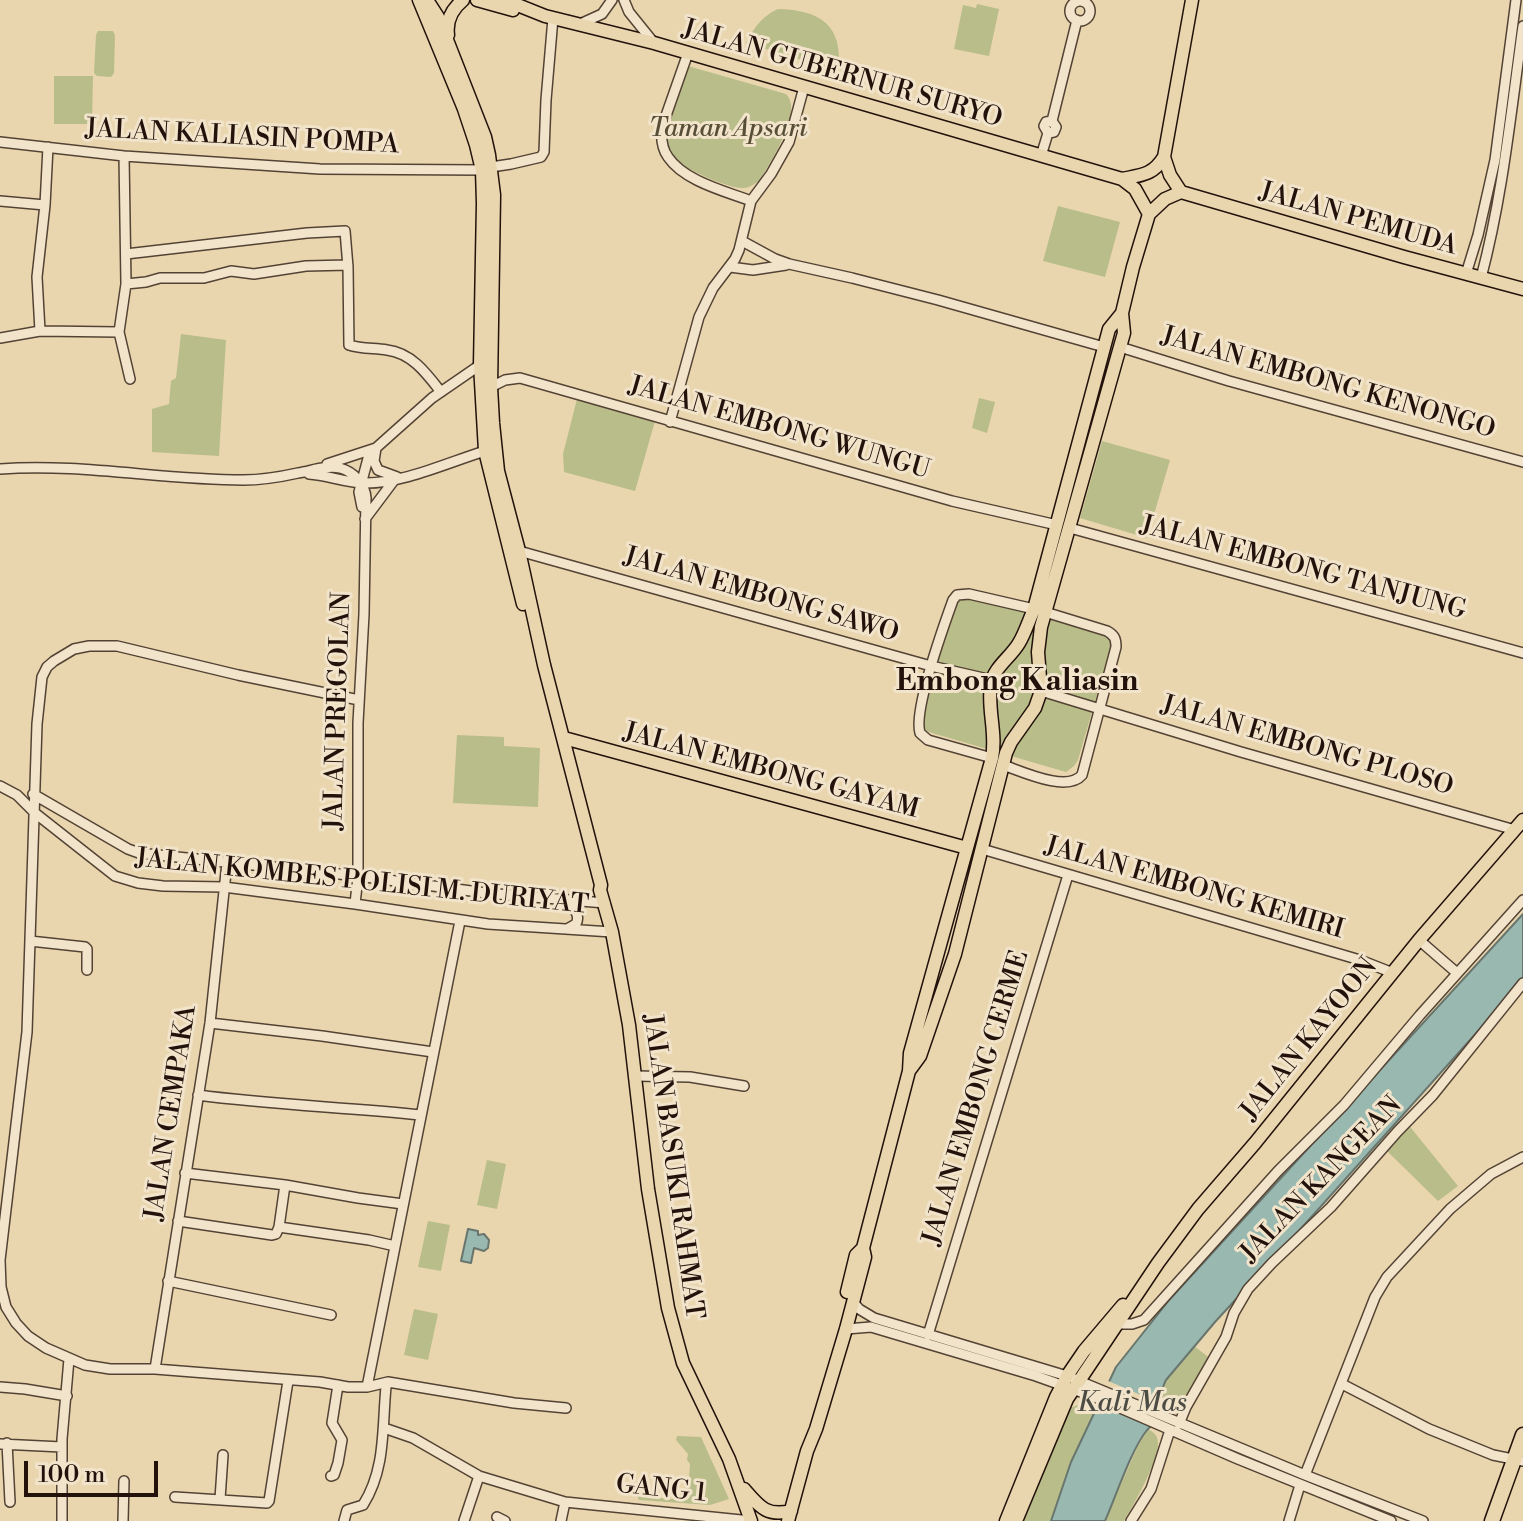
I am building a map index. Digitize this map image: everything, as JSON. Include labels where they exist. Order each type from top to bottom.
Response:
[{"type":"highway","points":[[1492,1521],[1518,1461],[1523,1435]]},
{"type":"main road","points":[[419,0],[486,168],[494,214],[491,387],[498,471],[600,890]]},
{"type":"main road","points":[[427,0],[438,17],[485,137],[480,365],[485,451],[596,887],[600,890]]},
{"type":"main road","points":[[449,46],[448,23],[452,11],[463,0]]},
{"type":"main road","points":[[477,0],[549,17]]},
{"type":"main road","name":"JALAN GUBERNUR SURYO","points":[[505,0],[549,17],[654,43],[1122,179]]},
{"type":"main road","points":[[1122,179],[1150,172],[1158,167],[1164,157],[1192,0]]},
{"type":"main road","points":[[909,1071],[920,1056],[952,963],[982,849],[997,762],[990,693],[992,680],[1039,610],[1124,333],[1122,313],[1149,214],[1165,199],[1181,192],[1170,175],[1164,157]]},
{"type":"main road","points":[[1122,179],[1135,189],[1149,214]]},
{"type":"main road","name":"JALAN PEMUDA","points":[[1181,192],[1523,289]]},
{"type":"main road","points":[[1064,527],[1104,347],[1109,329],[1122,313]]},
{"type":"main road","points":[[738,1481],[763,1509],[790,1516],[846,1329],[865,1257],[863,1248],[909,1071],[910,1053],[967,848],[997,762],[1035,708],[1041,691],[1039,610]]},
{"type":"main road","name":"JALAN EMBONG GAYAM","points":[[564,738],[967,848]]},
{"type":"main road","name":"JALAN KAYOON","points":[[1016,1521],[1063,1409],[1070,1383],[1117,1324],[1198,1209],[1419,940],[1519,825]]},
{"type":"main road","name":"JALAN BASUKI RAHMAT","points":[[600,890],[612,932],[629,1025],[648,1189],[668,1308],[683,1363],[738,1481]]},
{"type":"main road","points":[[807,1451],[805,1445],[856,1255],[863,1248]]},
{"type":"main road","name":"JALAN KAYOON","points":[[1006,1521],[1070,1383],[1108,1321],[1137,1293]]},
{"type":"main road","points":[[738,1481],[751,1521]]},
{"type":"street","points":[[580,24],[602,14],[612,0]]},
{"type":"street","points":[[624,0],[629,12],[654,43]]},
{"type":"street","points":[[1481,278],[1492,238],[1505,164],[1516,0]]},
{"type":"street","name":"JALAN KALIASIN POMPA","points":[[0,142],[124,156],[320,169],[486,168],[511,164],[541,157],[544,152],[549,17]]},
{"type":"street","points":[[1041,156],[1048,133],[1044,124],[1052,121],[1077,20]]},
{"type":"street","points":[[1466,274],[1478,235],[1523,26]]},
{"type":"street","points":[[688,53],[662,127],[667,156],[688,176],[751,201]]},
{"type":"street","points":[[670,422],[699,317],[713,288],[735,259],[751,201],[789,142],[804,87]]},
{"type":"street","points":[[40,331],[37,277],[48,147]]},
{"type":"street","points":[[124,156],[126,284],[119,332],[130,379]]},
{"type":"street","points":[[0,201],[45,205]]},
{"type":"street","points":[[126,254],[343,231],[347,233],[349,345],[405,355],[425,371],[441,392]]},
{"type":"street","points":[[742,241],[789,264],[910,293],[1104,347]]},
{"type":"street","points":[[730,267],[753,270],[789,264]]},
{"type":"street","points":[[126,284],[160,278],[204,278],[231,271],[254,274],[306,266],[348,265]]},
{"type":"street","points":[[0,338],[40,331],[119,332]]},
{"type":"street","name":"JALAN EMBONG KENONGO","points":[[1120,347],[1244,385],[1523,462]]},
{"type":"street","points":[[301,473],[373,450],[441,392],[480,365]]},
{"type":"street","name":"JALAN EMBONG WUNGU","points":[[491,387],[505,380],[520,378],[952,501],[1064,527]]},
{"type":"street","points":[[373,450],[378,470],[397,478]]},
{"type":"street","name":"JALAN PREGOLAN","points":[[355,904],[365,580],[365,519],[360,488],[373,450]]},
{"type":"street","points":[[301,473],[348,481],[360,488],[485,451]]},
{"type":"street","points":[[0,469],[72,469],[228,480],[266,479],[320,468],[339,468],[351,474],[360,488]]},
{"type":"street","points":[[365,519],[397,478]]},
{"type":"street","name":"JALAN EMBONG TANJUNG","points":[[1064,527],[1523,653]]},
{"type":"street","name":"JALAN EMBONG SAWO","points":[[519,551],[931,666],[992,680]]},
{"type":"street","points":[[969,594],[1039,610],[1113,634],[1116,640],[1082,775],[1078,780],[1054,781],[928,740],[920,733],[918,720],[931,666],[957,595],[969,594]]},
{"type":"street","points":[[359,700],[117,646],[74,649],[47,667],[42,677],[37,724],[27,1032],[0,1260],[3,1307],[28,1336],[46,1348],[85,1365],[343,1386],[367,1387],[388,1382],[514,1403],[566,1408]]},
{"type":"street","name":"JALAN EMBONG PLOSO","points":[[1041,691],[1241,752],[1519,825]]},
{"type":"street","name":"JALAN KOMBES POLISI M. DURIYAT","points":[[0,786],[17,795],[35,813],[121,879],[163,886],[224,887],[460,921],[612,932]]},
{"type":"street","points":[[17,795],[35,793]]},
{"type":"street","name":"JALAN KOMBES POLISI M. DURIYAT","points":[[35,793],[128,849],[152,855],[358,876],[486,893],[605,903]]},
{"type":"street","name":"JALAN EMBONG KEMIRI","points":[[982,849],[1360,960],[1393,973]]},
{"type":"street","name":"JALAN CEMPAKA","points":[[155,1369],[210,1023],[227,863]]},
{"type":"street","name":"JALAN EMBONG CERME","points":[[928,1335],[1068,875]]},
{"type":"street","points":[[1117,1324],[1144,1320],[1278,1171],[1344,1105],[1523,900]]},
{"type":"street","points":[[568,901],[578,917],[576,924],[569,928]]},
{"type":"street","points":[[367,1387],[460,921]]},
{"type":"street","points":[[1419,940],[1457,973]]},
{"type":"street","points":[[30,941],[85,947],[87,970]]},
{"type":"street","name":"JALAN KANGEAN","points":[[1133,1521],[1151,1489],[1175,1427],[1226,1337],[1234,1313],[1248,1289],[1331,1207],[1433,1095],[1523,983]]},
{"type":"street","points":[[210,1023],[433,1052]]},
{"type":"street","points":[[635,1076],[690,1077],[744,1086]]},
{"type":"street","points":[[198,1095],[421,1115]]},
{"type":"street","points":[[1289,1521],[1302,1480],[1375,1297],[1387,1277],[1450,1209],[1491,1174],[1523,1157]]},
{"type":"street","points":[[185,1173],[403,1204]]},
{"type":"street","points":[[178,1221],[276,1234],[285,1185]]},
{"type":"street","points":[[279,1227],[395,1246]]},
{"type":"street","points":[[168,1281],[331,1315]]},
{"type":"street","points":[[853,1302],[874,1318],[1097,1393],[1391,1521]]},
{"type":"street","points":[[846,1329],[871,1327],[1070,1383]]},
{"type":"street","points":[[62,1521],[62,1447],[69,1359]]},
{"type":"street","points":[[175,1497],[267,1503],[288,1381]]},
{"type":"street","points":[[344,1521],[347,1510],[363,1505],[371,1494],[381,1464],[386,1387],[383,1384]]},
{"type":"street","points":[[1342,1384],[1429,1429],[1493,1455],[1518,1461]]},
{"type":"street","points":[[331,1476],[337,1471],[342,1440],[332,1423],[343,1386]]},
{"type":"street","points":[[0,1387],[67,1396]]},
{"type":"street","name":"GANG 1","points":[[384,1428],[413,1438],[479,1476],[565,1502],[751,1521]]},
{"type":"street","points":[[10,1502],[4,1444],[62,1447]]},
{"type":"street","points":[[220,1499],[223,1455]]},
{"type":"street","points":[[464,1521],[479,1476]]},
{"type":"street","points":[[1302,1480],[1423,1521]]},
{"type":"street","points":[[123,1521],[124,1481]]},
{"type":"street","points":[[561,1521],[565,1502]]},
{"type":"green space","points":[[977,4],[999,9],[989,56],[954,49],[963,5],[976,8]]},
{"type":"green space","points":[[778,9],[806,13],[826,23],[837,42],[838,71],[746,43],[759,23]]},
{"type":"green space","points":[[98,31],[113,31],[115,35],[114,73],[111,77],[94,73]]},
{"type":"green space","name":"Taman Apsari","points":[[688,66],[786,94],[791,112],[784,137],[760,180],[752,186],[737,187],[708,178],[680,163],[670,152],[666,129]]},
{"type":"green space","points":[[54,76],[93,76],[92,124],[54,124]]},
{"type":"green space","points":[[1058,206],[1120,222],[1105,277],[1043,261]]},
{"type":"green space","points":[[181,334],[226,340],[219,456],[152,452],[152,409],[169,404],[171,381],[176,378]]},
{"type":"green space","points":[[979,398],[995,402],[987,433],[972,428]]},
{"type":"green space","points":[[577,399],[655,421],[635,491],[564,472],[563,454]]},
{"type":"green space","points":[[1102,441],[1170,460],[1147,538],[1080,518]]},
{"type":"green space","points":[[968,596],[1111,634],[1112,643],[1078,760],[1066,772],[932,733],[924,728],[921,718],[953,602]]},
{"type":"green space","points":[[457,735],[504,737],[504,746],[540,748],[538,807],[453,803]]},
{"type":"green space","points":[[1407,1123],[1458,1186],[1438,1201],[1386,1150]]},
{"type":"green space","points":[[487,1160],[506,1164],[497,1209],[477,1205]]},
{"type":"green space","points":[[428,1221],[450,1225],[441,1271],[418,1267]]},
{"type":"green space","points":[[414,1309],[438,1314],[428,1360],[404,1355]]},
{"type":"green space","points":[[1194,1346],[1211,1359],[1185,1396],[1162,1407],[1166,1381]]},
{"type":"green space","points":[[1081,1404],[1097,1407],[1071,1462],[1051,1521],[1023,1521],[1070,1408]]},
{"type":"green space","points":[[1148,1429],[1156,1435],[1158,1444],[1145,1483],[1124,1521],[1105,1521],[1137,1448]]},
{"type":"green space","points":[[677,1436],[701,1437],[729,1499],[710,1505],[639,1500],[636,1493],[643,1491],[647,1497],[672,1499],[685,1487],[690,1464],[688,1454],[676,1440]]},
{"type":"water","name":"Kali Mas","points":[[1523,914],[1523,981],[1166,1380],[1159,1416],[1135,1449],[1105,1521],[1051,1521],[1071,1462],[1116,1367],[1170,1299]]},
{"type":"water","points":[[468,1229],[478,1231],[478,1235],[484,1234],[489,1240],[488,1248],[484,1251],[474,1248],[471,1263],[461,1261]]},
{"type":"pier","points":[[1106,1380],[1164,1405],[1154,1428],[1096,1403]]},
{"type":"district","name":"Embong Kaliasin","points":[[1017,683]]}]
